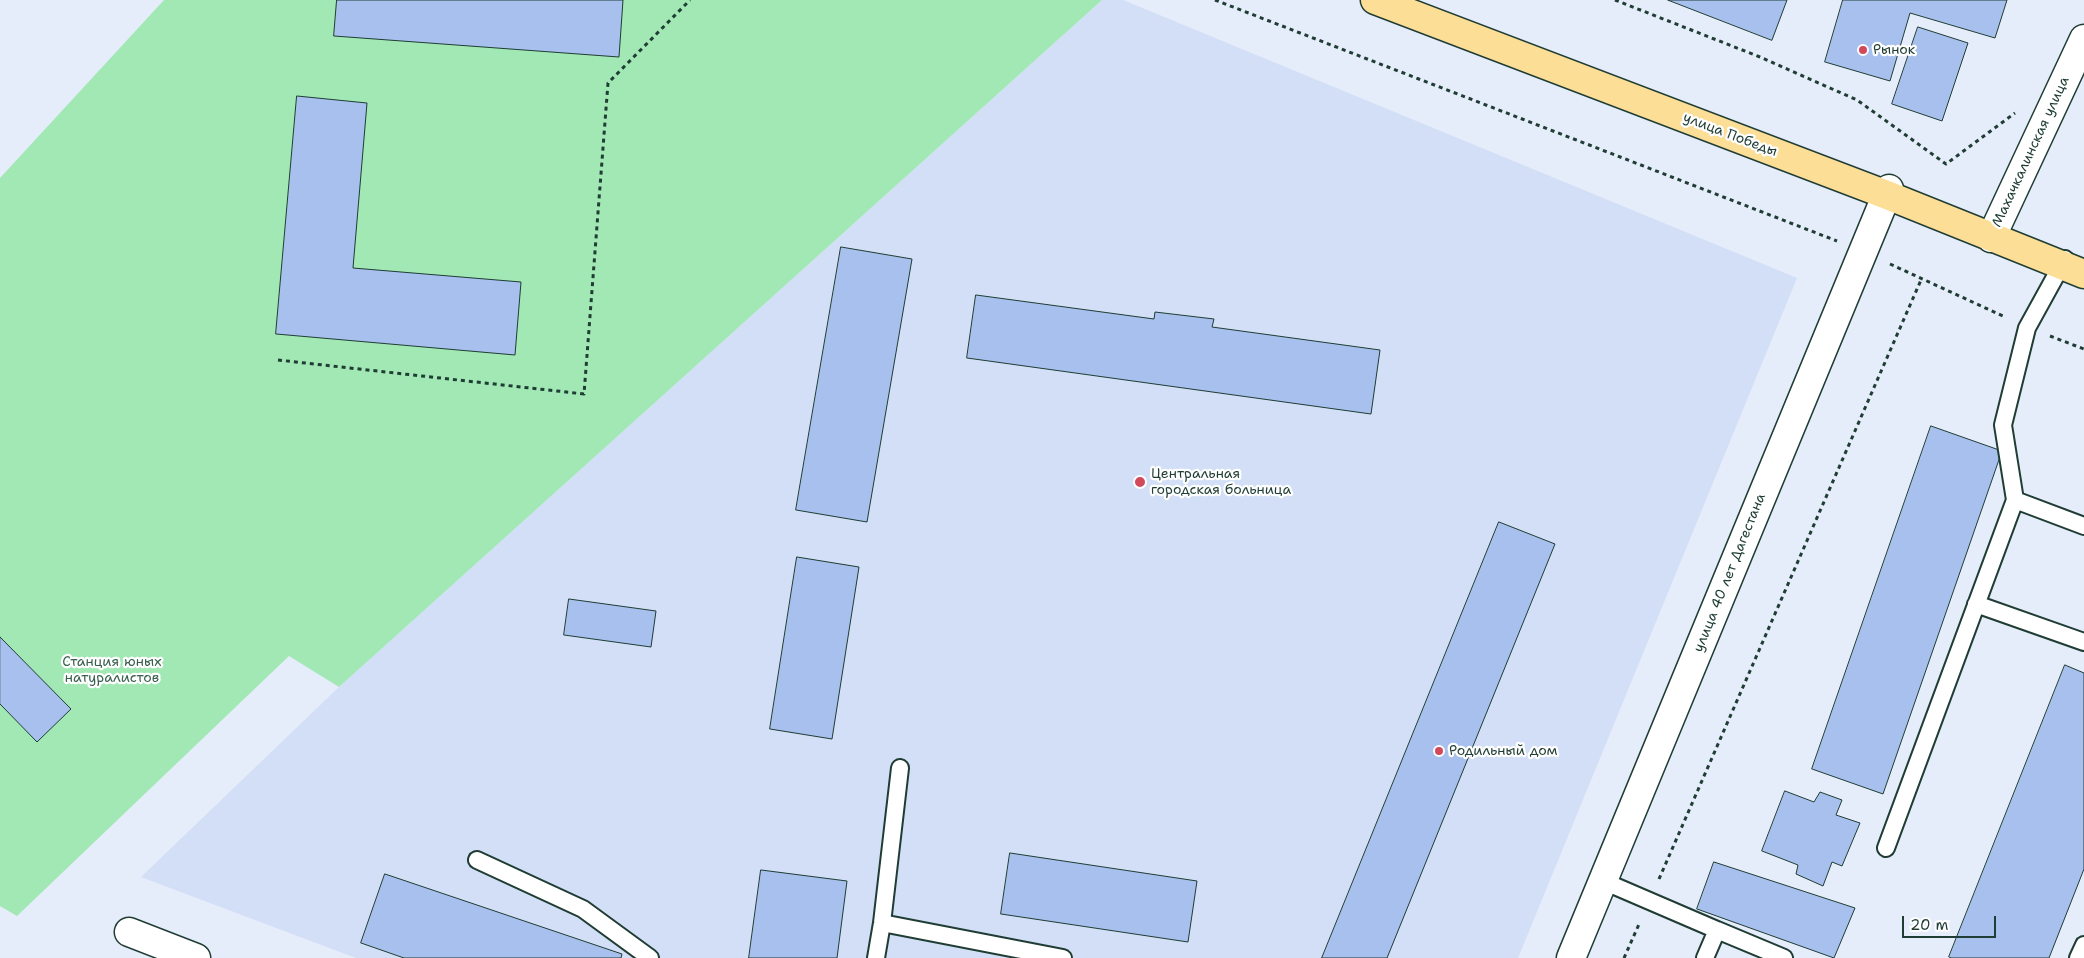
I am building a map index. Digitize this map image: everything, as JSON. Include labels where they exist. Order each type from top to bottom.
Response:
[{"type":"main road","name":"улица Победы","points":[[1375,0],[1888,192]]},
{"type":"main road","name":"улица Победы","points":[[1395,0],[2074,266]]},
{"type":"street","name":"Махачкалинская улица","points":[[1992,234],[2084,39]]},
{"type":"street","name":"улица 40 лет Дагестана","points":[[1571,958],[1888,192]]},
{"type":"street","points":[[129,932],[196,958]]},
{"type":"lane","points":[[1886,848],[2015,500],[2003,425],[2027,328],[2074,266]]},
{"type":"lane","points":[[2015,500],[2084,526]]},
{"type":"lane","points":[[1976,604],[2084,642]]},
{"type":"lane","points":[[876,958],[882,923],[900,768]]},
{"type":"lane","points":[[477,860],[583,909],[650,958]]},
{"type":"lane","points":[[1603,881],[1784,958]]},
{"type":"lane","points":[[882,923],[1063,958]]},
{"type":"lane","points":[[1705,958],[1716,930]]},
{"type":"lane","points":[[2078,958],[2084,945]]},
{"type":"path","points":[[278,360],[584,394],[608,83],[690,0]]},
{"type":"path","points":[[1214,0],[1863,251],[1921,280],[2027,328],[2084,350]]},
{"type":"path","points":[[1615,0],[1760,57],[1857,100],[1946,164],[2016,112]]},
{"type":"path","points":[[1624,958],[1921,280]]},
{"type":"shaded area","name":"Центральная городская больница","points":[[1102,0],[1123,0],[1797,278],[1518,958],[356,958],[141,877],[339,687]]},
{"type":"green space","name":"Станция юных натуралистов","points":[[164,0],[1102,0],[339,687],[289,656],[17,916],[0,906],[0,178]]},
{"type":"building","points":[[337,0],[623,0],[619,57],[334,36]]},
{"type":"building","points":[[1668,0],[1787,0],[1772,40]]},
{"type":"building","name":"Рынок","points":[[1843,0],[2007,0],[1995,38],[1910,13],[1890,81],[1825,62]]},
{"type":"building","points":[[1918,27],[1968,43],[1942,121],[1892,104]]},
{"type":"building","points":[[297,96],[367,103],[353,268],[521,282],[515,355],[276,334]]},
{"type":"building","points":[[841,247],[912,259],[867,522],[796,510]]},
{"type":"building","points":[[976,295],[1154,319],[1155,312],[1214,319],[1212,327],[1380,350],[1371,414],[967,358]]},
{"type":"building","points":[[1931,426],[2002,451],[1883,794],[1812,769]]},
{"type":"building","name":"Родильный дом","points":[[1499,522],[1555,544],[1387,958],[1322,958]]},
{"type":"building","points":[[797,557],[859,567],[832,739],[770,729]]},
{"type":"building","points":[[569,599],[656,611],[651,647],[564,635]]},
{"type":"building","points":[[0,637],[71,709],[37,742],[0,704]]},
{"type":"building","points":[[2065,665],[2084,673],[2084,869],[2049,958],[1951,958],[1949,957]]},
{"type":"building","points":[[1785,791],[1814,802],[1820,792],[1842,800],[1836,815],[1860,823],[1842,866],[1832,862],[1823,886],[1796,874],[1798,865],[1762,851]]},
{"type":"building","points":[[1010,853],[1197,881],[1188,942],[1001,914]]},
{"type":"building","points":[[1714,862],[1855,908],[1834,958],[1697,909]]},
{"type":"building","points":[[761,870],[847,881],[837,958],[749,958]]},
{"type":"building","points":[[385,874],[622,954],[621,958],[404,958],[361,943]]},
{"type":"place","name":"Рынок","points":[[1863,50]]},
{"type":"place","name":"Центральная городская больница","points":[[1140,482]]},
{"type":"place","name":"Родильный дом","points":[[1439,751]]}]
